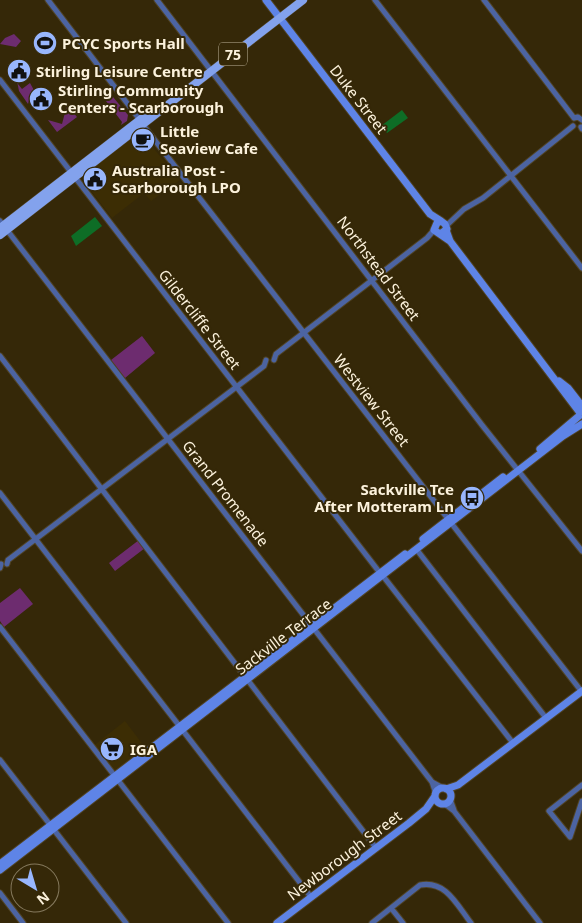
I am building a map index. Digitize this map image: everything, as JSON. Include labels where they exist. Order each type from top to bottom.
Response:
[{"type":"main road","name":"Duke Street","points":[[266,0],[581,415]]},
{"type":"main road","name":"75","points":[[0,235],[3,226],[74,174],[154,110],[162,107],[211,71],[303,0]]},
{"type":"main road","name":"Sackville Terrace","points":[[0,870],[180,727],[518,469],[581,415]]},
{"type":"main road","name":"Sackville Terrace","points":[[381,574],[417,550],[449,522]]},
{"type":"main road","name":"Newborough Street","points":[[426,808],[446,801],[458,785],[582,691]]},
{"type":"main road","name":"Newborough Street","points":[[281,922],[426,808],[435,795],[444,789],[458,785]]},
{"type":"main road","points":[[444,789],[446,801]]},
{"type":"main road","points":[[435,795],[446,801]]},
{"type":"main road","name":"Sackville Terrace","points":[[0,864],[52,827]]},
{"type":"street","name":"Westview Street","points":[[48,0],[449,522],[582,691]]},
{"type":"street","name":"Northstead Street","points":[[157,0],[582,550]]},
{"type":"street","points":[[375,0],[582,268]]},
{"type":"street","points":[[484,0],[574,118]]},
{"type":"street","name":"Gildercliffe Street","points":[[0,80],[513,743]]},
{"type":"street","points":[[573,126],[574,118]]},
{"type":"street","points":[[574,118],[582,119]]},
{"type":"street","points":[[274,360],[276,354],[304,332],[573,126],[582,127]]},
{"type":"street","name":"Grand Promenade","points":[[3,226],[432,782],[444,789]]},
{"type":"street","points":[[0,356],[376,848]]},
{"type":"street","points":[[3,565],[102,490],[167,437],[264,366],[266,360]]},
{"type":"street","points":[[0,493],[311,897]]},
{"type":"street","points":[[417,550],[546,718]]},
{"type":"street","points":[[0,627],[228,923]]},
{"type":"street","points":[[0,760],[126,923]]},
{"type":"street","name":"Grand Promenade","points":[[432,782],[435,795]]},
{"type":"street","points":[[582,785],[549,811],[570,837],[582,801]]},
{"type":"street","points":[[446,801],[540,923]]},
{"type":"street","points":[[372,923],[420,885],[438,885],[447,892],[471,923]]},
{"type":"street","points":[[0,893],[23,923]]},
{"type":"street","points":[[391,908],[403,923]]},
{"type":"shaded area","points":[[14,34],[21,41],[16,47],[0,44],[5,38]]},
{"type":"shaded area","points":[[12,72],[22,76],[18,84],[22,89],[30,83],[36,94],[35,98],[30,97],[28,104],[19,91],[17,81],[10,74]]},
{"type":"shaded area","points":[[113,97],[128,115],[127,121],[121,125],[122,122],[106,101]]},
{"type":"shaded area","points":[[67,105],[77,117],[57,132],[48,120],[62,124]]},
{"type":"shaded area","points":[[402,110],[408,118],[387,133],[381,126]]},
{"type":"shaded area","points":[[140,132],[180,180],[151,201],[144,193],[112,218],[82,179],[83,175]]},
{"type":"shaded area","points":[[95,217],[102,226],[76,246],[71,236]]},
{"type":"shaded area","points":[[142,336],[155,353],[125,378],[111,360]]},
{"type":"shaded area","points":[[139,540],[145,548],[115,571],[109,563]]},
{"type":"shaded area","points":[[20,588],[33,604],[4,627],[0,621],[0,603]]},
{"type":"shaded area","points":[[125,721],[147,750],[114,776],[92,747]]},
{"type":"place","name":"PCYC Sports Hall","points":[[45,43]]},
{"type":"place","name":"Stirling Leisure Centre","points":[[19,71]]},
{"type":"place","name":"Stirling Community Centers - Scarborough","points":[[41,99]]},
{"type":"place","name":"Little Seaview Cafe","points":[[143,140]]},
{"type":"place","name":"Australia Post - Scarborough LPO","points":[[95,179]]},
{"type":"place","name":"Sackville Tce After Motteram Ln","points":[[472,498]]},
{"type":"place","name":"IGA","points":[[112,749]]}]
